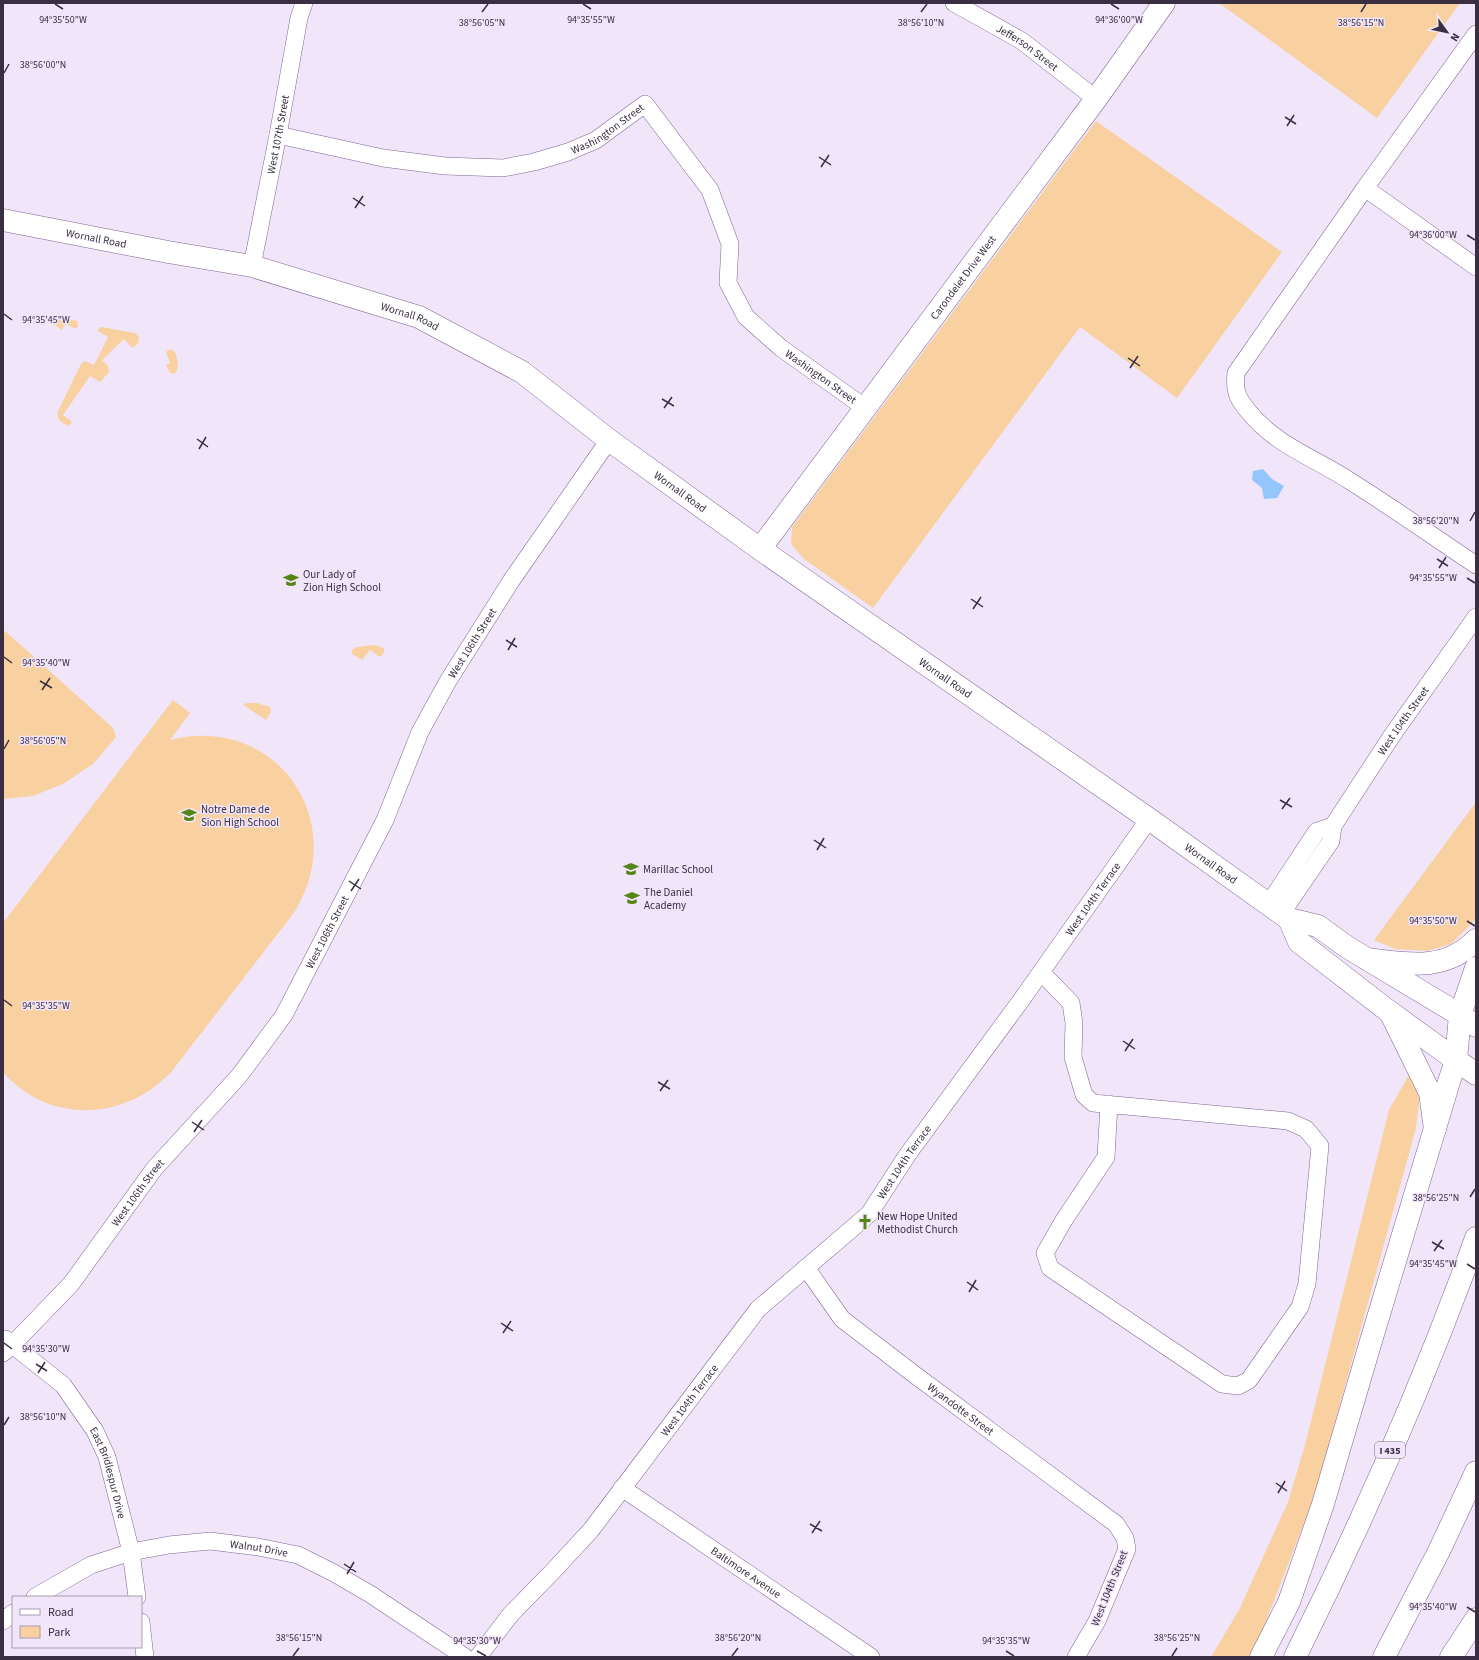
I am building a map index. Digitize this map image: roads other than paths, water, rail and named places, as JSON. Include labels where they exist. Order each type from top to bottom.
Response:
[{"type":"main road","name":"Carondelet Drive West","points":[[760,549],[864,407],[1096,98],[1164,3]]},
{"type":"main road","name":"Wornall Road","points":[[3,220],[168,252],[252,266],[419,316],[522,372],[608,440],[760,549],[1149,819],[1279,912],[1318,926],[1367,959],[1468,1021]]},
{"type":"main road","points":[[1279,912],[1299,942],[1391,1013],[1476,1074]]},
{"type":"main road","points":[[1367,959],[1413,964],[1433,963],[1451,957],[1471,945],[1476,940]]},
{"type":"main road","points":[[1261,1657],[1289,1602],[1323,1504],[1370,1341],[1436,1130],[1468,1021],[1476,968]]},
{"type":"main road","points":[[1391,1013],[1430,1093],[1436,1130]]},
{"type":"main road","name":"I 435","points":[[1295,1657],[1359,1522],[1416,1391],[1476,1238]]},
{"type":"main road","points":[[1384,1657],[1439,1551],[1476,1472]]},
{"type":"main road","points":[[1451,1657],[1476,1619]]},
{"type":"street","name":"West 107th Street","points":[[252,266],[278,134],[298,18],[304,3]]},
{"type":"street","name":"Jefferson Street","points":[[954,3],[1022,41],[1096,98]]},
{"type":"street","points":[[1476,34],[1365,188],[1236,372],[1234,387],[1247,411],[1276,438],[1300,454],[1349,480],[1476,566]]},
{"type":"street","name":"Washington Street","points":[[278,134],[383,158],[445,166],[503,168],[534,162],[575,149],[596,140],[645,104],[710,190],[730,244],[728,283],[746,317],[781,348],[864,407]]},
{"type":"street","points":[[1365,188],[1476,267]]},
{"type":"street","name":"West 106th Street","points":[[6,1345],[71,1284],[154,1169],[239,1076],[284,1015],[385,820],[420,732],[448,681],[511,581],[608,440]]},
{"type":"street","name":"West 104th Street","points":[[1279,912],[1317,831],[1333,826],[1391,737],[1476,617]]},
{"type":"street","name":"West 104th Terrace","points":[[478,1657],[511,1614],[590,1530],[758,1309],[807,1269],[869,1214],[908,1154],[1041,972],[1149,819]]},
{"type":"street","points":[[1041,972],[1071,1003],[1074,1023],[1073,1056],[1084,1095],[1093,1103],[1109,1104],[1288,1121],[1306,1129],[1320,1146],[1307,1284],[1300,1307],[1249,1380],[1238,1386],[1222,1384],[1050,1268],[1046,1253],[1064,1220],[1106,1157],[1109,1104]]},
{"type":"street","name":"Wyandotte Street","points":[[807,1269],[842,1319],[1116,1524],[1125,1538]]},
{"type":"street","name":"East Bridlespur Drive","points":[[6,1345],[63,1385],[96,1431],[107,1456],[131,1552],[137,1596]]},
{"type":"street","name":"Baltimore Avenue","points":[[622,1488],[871,1657]]},
{"type":"street","name":"West 104th Street","points":[[1076,1657],[1100,1614],[1127,1549],[1125,1538]]},
{"type":"street","name":"Walnut Drive","points":[[37,1596],[91,1565],[131,1552],[169,1545],[210,1541],[258,1547],[298,1555],[334,1573],[370,1594],[465,1657]]},
{"type":"street","points":[[3,1621],[12,1614]]},
{"type":"street","points":[[142,1631],[145,1657]]},
{"type":"water","points":[[1263,469],[1272,479],[1284,486],[1277,498],[1264,499],[1262,488],[1252,480],[1253,471]]},
{"type":"place","name":"Our Lady of Zion High School","points":[[291,580]]},
{"type":"place","name":"Notre Dame de Sion High School","points":[[189,815]]},
{"type":"place","name":"Marillac School","points":[[631,869]]},
{"type":"place","name":"The Daniel Academy","points":[[632,898]]},
{"type":"place","name":"New Hope United Methodist Church","points":[[865,1222]]}]
